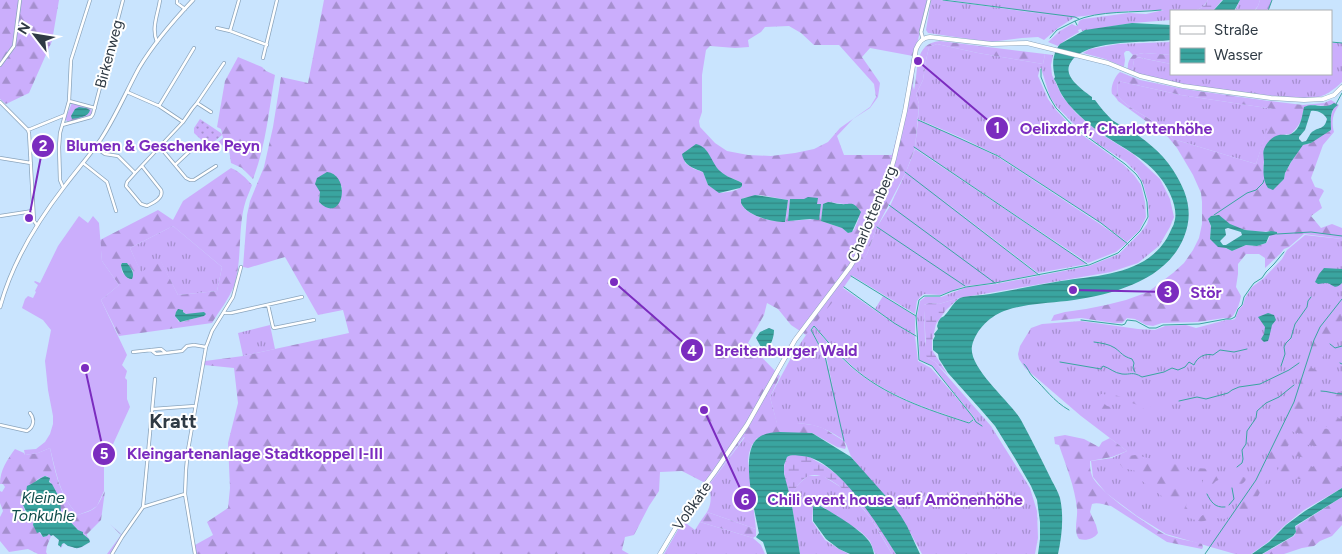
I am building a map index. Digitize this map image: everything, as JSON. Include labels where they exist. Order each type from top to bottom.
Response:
[{"type":"main road","points":[[923,39],[930,37],[992,44],[1023,42],[1108,63],[1132,74],[1183,86],[1270,98],[1323,100],[1334,95],[1342,88]]},
{"type":"main road","name":"Charlottenberg","points":[[772,382],[800,333],[850,267],[861,249],[890,173],[911,83],[916,50],[923,39]]},
{"type":"main road","name":"Voßkate","points":[[660,554],[682,516],[748,425],[772,382]]},
{"type":"street","points":[[0,65],[14,46],[20,0]]},
{"type":"street","points":[[64,187],[60,180],[59,147],[62,126],[69,101],[71,63],[90,0]]},
{"type":"street","name":"Birkenweg","points":[[62,126],[91,117],[93,114],[123,0]]},
{"type":"street","points":[[157,42],[154,37],[154,29],[160,0]]},
{"type":"street","points":[[178,0],[177,3],[185,9]]},
{"type":"street","points":[[0,307],[17,263],[37,225],[95,147],[116,115],[140,68],[157,42],[193,0]]},
{"type":"street","points":[[230,31],[239,0]]},
{"type":"street","points":[[263,58],[277,0]]},
{"type":"street","points":[[923,39],[921,32],[929,0]]},
{"type":"street","points":[[217,28],[267,45]]},
{"type":"street","points":[[159,106],[194,48]]},
{"type":"street","points":[[142,166],[162,192],[161,197],[147,206],[141,204],[126,186],[127,182],[183,122],[224,63]]},
{"type":"street","points":[[127,92],[159,106],[183,122]]},
{"type":"street","name":"Birkenweg","points":[[69,101],[95,108]]},
{"type":"street","points":[[0,102],[28,130],[30,136],[34,221],[37,225]]},
{"type":"street","points":[[197,103],[211,112]]},
{"type":"street","points":[[28,130],[61,115],[65,115]]},
{"type":"street","points":[[160,146],[186,178],[192,180],[216,166]]},
{"type":"street","points":[[95,147],[105,154],[118,156],[136,173]]},
{"type":"street","points":[[175,165],[191,150]]},
{"type":"street","points":[[0,158],[31,163]]},
{"type":"street","points":[[83,162],[106,181],[116,211]]},
{"type":"street","points":[[0,216],[34,211]]},
{"type":"street","points":[[195,554],[185,494],[187,458],[195,406],[206,347],[212,331],[233,297],[241,268]]},
{"type":"street","points":[[224,312],[230,313],[302,297]]},
{"type":"street","points":[[268,305],[274,328],[314,320]]},
{"type":"street","points":[[133,352],[161,349],[166,353],[182,351],[187,346],[206,347]]},
{"type":"street","points":[[112,554],[119,541],[144,507],[156,379]]},
{"type":"street","points":[[153,409],[195,406]]},
{"type":"street","points":[[0,425],[25,432],[28,431],[32,427],[33,422],[33,417],[30,413]]},
{"type":"street","points":[[144,507],[185,494]]},
{"type":"green space","points":[[0,0],[59,0],[52,41],[29,93],[6,104],[0,99]]},
{"type":"green space","points":[[324,0],[927,0],[916,49],[914,90],[921,52],[931,43],[940,41],[1045,54],[1043,64],[937,44],[929,47],[923,80],[916,94],[919,104],[915,148],[906,172],[877,227],[867,254],[839,294],[806,335],[791,325],[778,309],[767,303],[764,315],[748,343],[780,376],[770,397],[777,423],[797,423],[823,428],[844,441],[845,449],[837,447],[812,433],[757,438],[752,445],[744,437],[709,485],[682,471],[660,472],[659,491],[634,535],[625,537],[622,550],[629,554],[196,554],[195,545],[213,535],[207,522],[228,508],[230,488],[228,443],[238,403],[234,368],[204,365],[205,361],[243,356],[349,333],[343,310],[318,315],[285,257],[248,268],[243,267],[247,215],[250,201],[264,167],[281,77],[308,83]],"holes":[[[789,26],[801,33],[814,45],[839,45],[874,84],[876,97],[870,107],[840,128],[828,142],[814,149],[771,156],[748,155],[727,151],[715,143],[700,127],[699,121],[702,112],[702,75],[706,50],[710,46],[749,47],[748,40],[761,32],[765,27]],[[870,48],[913,56],[908,94],[892,155],[844,155],[837,136],[853,119],[870,108],[878,97],[880,83],[862,57]],[[691,149],[705,149],[718,170],[742,183],[742,186],[735,191],[720,193],[708,185],[703,172],[685,163],[685,152]],[[342,186],[341,199],[321,204],[319,202],[319,188]],[[760,195],[788,200],[785,222],[773,221],[754,215],[744,208],[741,203],[743,198]],[[790,199],[804,199],[820,204],[816,219],[788,221]],[[828,202],[844,204],[859,218],[854,230],[848,233],[842,228],[821,221],[823,204]]]},
{"type":"green space","points":[[931,0],[1066,17],[949,0],[1208,0],[1201,8],[1196,10],[1170,10],[1170,20],[1132,23],[1082,31],[1081,29],[1058,46],[1048,42],[1060,31],[1072,24],[1078,25],[1079,21],[1083,19],[1129,13],[1146,14],[1164,10],[1128,11],[1075,17],[1044,40],[1038,37],[990,42],[928,33],[926,30]]},
{"type":"green space","points":[[1208,0],[1222,0],[1214,10],[1198,10],[1205,5]]},
{"type":"green space","points":[[1240,0],[1260,0],[1255,10],[1235,10]]},
{"type":"green space","points":[[1260,0],[1272,0],[1268,10],[1256,10]]},
{"type":"green space","points":[[1170,42],[1170,55],[1144,53],[1133,55],[1126,51],[1124,53],[1124,67],[1083,53],[1090,49],[1118,44]]},
{"type":"green space","points":[[1332,43],[1342,43],[1342,82],[1325,95],[1305,99],[1203,88],[1146,77],[1132,72],[1136,57],[1170,64],[1170,75],[1332,75]]},
{"type":"green space","points":[[937,44],[1043,64],[1045,54],[1053,55],[1052,75],[1062,96],[1076,113],[1101,134],[1133,154],[1160,179],[1170,199],[1174,217],[1159,246],[1138,263],[1111,272],[959,298],[939,304],[929,303],[924,305],[925,340],[928,358],[935,362],[991,426],[1030,488],[1037,511],[1038,538],[1035,554],[922,554],[899,514],[853,459],[844,441],[826,430],[811,425],[796,423],[777,424],[770,397],[792,356],[810,329],[825,356],[834,393],[826,355],[811,330],[814,327],[846,362],[878,386],[907,401],[969,423],[975,420],[974,417],[932,366],[920,360],[917,316],[920,301],[925,297],[941,297],[967,287],[996,284],[1089,266],[1119,254],[1147,224],[1149,217],[1148,201],[1143,183],[1137,173],[1126,162],[1098,144],[1057,107],[1050,97],[1041,68],[1038,76],[1048,99],[1056,110],[1074,129],[1124,165],[1141,185],[1146,217],[1139,231],[1127,242],[999,156],[918,119],[919,104],[916,94],[923,80],[929,47]]},
{"type":"green space","points":[[1144,53],[1170,55],[1170,64],[1137,57],[1134,60],[1132,72],[1128,70],[1128,65],[1133,55]]},
{"type":"green space","points":[[238,57],[262,67],[275,75],[264,141],[253,179],[242,168],[231,163],[229,150],[218,142],[223,138],[221,129],[217,127],[225,81]]},
{"type":"green space","points":[[1120,72],[1140,80],[1184,89],[1269,101],[1303,105],[1324,103],[1331,100],[1339,105],[1333,117],[1334,132],[1323,145],[1311,178],[1315,187],[1324,191],[1319,200],[1322,208],[1311,216],[1321,228],[1332,224],[1342,228],[1342,239],[1304,234],[1284,249],[1265,268],[1265,258],[1259,254],[1246,254],[1238,264],[1236,287],[1241,296],[1240,301],[1233,316],[1228,319],[1162,323],[1153,326],[1127,318],[1122,323],[1081,318],[1051,321],[1054,315],[1106,305],[1148,292],[1184,263],[1199,238],[1202,224],[1202,202],[1201,193],[1193,175],[1168,137],[1118,101],[1112,94],[1112,85]],"holes":[[[1118,81],[1181,95],[1273,109],[1256,164],[1173,139],[1158,125],[1132,109],[1121,99],[1118,95]],[[1334,103],[1330,131],[1299,148],[1285,173],[1284,179],[1273,189],[1265,176],[1264,161],[1281,135],[1291,134],[1294,131],[1301,120],[1303,111],[1313,105],[1329,106]],[[1214,215],[1239,228],[1271,231],[1275,234],[1270,236],[1266,243],[1257,246],[1246,245],[1232,251],[1210,239],[1211,227],[1208,220]]]},
{"type":"green space","points":[[1118,81],[1181,95],[1274,109],[1256,164],[1173,139],[1158,125],[1132,109],[1119,97]]},
{"type":"green space","points":[[72,103],[91,109],[91,115],[68,122],[65,119]]},
{"type":"green space","points":[[200,119],[222,135],[210,145],[210,148],[194,133],[194,128]]},
{"type":"green space","points":[[918,120],[998,157],[1127,243],[1116,252],[1088,263],[915,148]]},
{"type":"green space","points":[[915,149],[1087,264],[1038,273],[931,191],[1037,274],[995,283],[965,286],[940,295],[924,294],[917,301],[915,314],[851,275],[867,254],[877,227],[890,206]]},
{"type":"green space","points":[[231,168],[243,175],[252,185],[243,210],[237,275],[232,291],[212,323],[119,336],[101,300],[119,285],[102,261],[100,240],[158,210],[173,220],[183,201]],"holes":[[[173,226],[222,267],[217,291],[178,295],[161,261],[141,272],[130,248]],[[127,263],[133,271],[129,279],[122,272],[121,264]],[[180,309],[188,315],[206,315],[179,322],[176,315]]]},
{"type":"green space","points":[[79,216],[88,223],[93,216],[99,223],[102,261],[119,285],[101,300],[127,355],[122,365],[127,371],[125,378],[127,380],[127,399],[130,407],[104,464],[104,491],[97,506],[78,515],[63,492],[50,448],[38,453],[25,455],[24,450],[36,449],[45,442],[50,434],[53,416],[45,361],[51,330],[43,320],[22,308],[28,296],[33,298],[38,285],[34,282],[40,283],[58,246]]},
{"type":"green space","points":[[173,226],[222,267],[217,291],[178,295],[161,262],[141,273],[130,248]]},
{"type":"green space","points":[[1305,235],[1342,239],[1342,488],[1304,510],[1268,542],[1251,554],[1235,554],[1166,534],[1106,493],[1093,477],[1091,461],[1112,458],[1127,451],[1081,416],[1025,368],[1019,359],[1020,346],[1031,328],[1042,324],[1081,321],[1155,330],[1165,326],[1186,325],[1196,328],[1235,319],[1252,287],[1264,278],[1282,259],[1287,250]]},
{"type":"green space","points":[[843,288],[915,336],[918,361],[931,368],[973,417],[973,420],[968,422],[952,417],[891,393],[877,385],[841,356],[813,325]]},
{"type":"green space","points":[[883,296],[915,316],[915,335],[875,309]]},
{"type":"green space","points":[[959,298],[946,310],[936,324],[932,341],[932,350],[948,375],[924,354],[926,347],[924,305],[929,303],[939,304]]},
{"type":"green space","points":[[1333,308],[1340,312],[1342,319],[1328,342],[1321,347],[1324,354],[1322,358],[1318,358],[1315,363],[1310,364],[1307,360],[1321,319]]},
{"type":"green space","points":[[270,325],[275,349],[243,356],[238,333]]},
{"type":"green space","points":[[1305,366],[1321,372],[1310,397],[1304,403],[1306,412],[1300,420],[1286,416]]},
{"type":"green space","points":[[1319,385],[1342,393],[1342,397],[1323,397],[1316,388]]},
{"type":"green space","points":[[1101,394],[1148,399],[1152,402],[1150,410],[1148,410],[1132,403],[1105,398],[1102,402],[1111,407],[1111,412],[1106,414],[1097,406],[1097,398]]},
{"type":"green space","points":[[1330,417],[1342,419],[1342,430],[1318,425],[1316,422],[1318,419]]},
{"type":"green space","points":[[1295,425],[1342,431],[1342,462],[1290,455],[1290,446],[1293,445],[1337,452],[1334,449],[1296,443],[1293,441],[1295,436],[1298,435],[1332,442],[1335,440],[1293,432],[1288,427]]},
{"type":"green space","points":[[1281,427],[1289,431],[1293,438],[1257,498],[1239,518],[1236,510],[1237,506],[1255,483]]},
{"type":"green space","points":[[1065,435],[1084,439],[1099,447],[1102,442],[1110,438],[1127,451],[1112,457],[1090,461],[1091,474],[1096,483],[1125,508],[1157,530],[1168,536],[1202,544],[1202,549],[1167,542],[1111,506],[1099,503],[1092,504],[1090,512],[1098,533],[1090,539],[1079,539],[1076,532],[1077,509],[1074,493],[1059,445],[1055,444],[1054,437]]},
{"type":"green space","points":[[745,437],[752,445],[748,461],[756,529],[707,512],[711,499],[709,485]]},
{"type":"green space","points":[[50,448],[56,475],[63,492],[78,515],[95,508],[105,491],[101,520],[87,534],[90,542],[87,544],[86,536],[61,512],[58,497],[47,476],[38,479],[22,494],[28,498],[23,505],[26,520],[33,520],[33,525],[43,537],[49,534],[53,535],[47,546],[47,554],[38,554],[28,549],[9,552],[0,541],[0,517],[3,511],[0,503],[0,491],[2,492],[5,487],[3,484],[0,484],[3,470],[15,449],[25,455],[38,453]]},
{"type":"green space","points":[[794,454],[810,457],[841,478],[862,501],[896,554],[892,554],[865,511],[850,495],[831,480],[813,475],[805,478],[796,488],[791,500],[784,467],[787,457]]},
{"type":"green space","points":[[1135,455],[1183,466],[1190,471],[1183,479],[1187,499],[1186,507],[1190,512],[1200,517],[1210,512],[1218,512],[1225,514],[1228,519],[1214,518],[1201,522],[1178,514],[1163,497],[1138,478],[1136,471],[1123,468],[1119,463],[1121,457]]},
{"type":"green space","points":[[1283,461],[1312,467],[1318,464],[1342,468],[1342,485],[1338,487],[1280,475],[1277,471]]},
{"type":"green space","points":[[1196,468],[1211,469],[1220,474],[1229,473],[1247,478],[1238,486],[1231,485],[1221,479],[1208,489],[1202,484],[1204,477],[1194,473]]},
{"type":"green space","points":[[808,476],[823,476],[847,491],[870,517],[892,554],[875,554],[870,541],[861,532],[817,503],[813,507],[812,521],[825,540],[849,554],[800,554],[791,500],[797,486]]},
{"type":"green space","points":[[1342,497],[1342,525],[1332,536],[1314,546],[1284,554],[1263,554],[1294,536],[1296,532],[1295,527]]},
{"type":"green space","points":[[707,512],[756,529],[756,536],[753,538],[700,522]]},
{"type":"green space","points":[[683,521],[695,530],[700,522],[753,538],[761,545],[765,554],[664,554]]},
{"type":"green space","points":[[110,524],[122,535],[111,554],[107,554],[121,535]]},
{"type":"water","points":[[1223,0],[1240,0],[1235,10],[1214,10]]},
{"type":"water","points":[[1132,23],[1170,25],[1170,40],[1117,44],[1089,49],[1078,55],[1071,62],[1069,72],[1074,82],[1092,97],[1092,100],[1095,100],[1112,120],[1158,151],[1178,178],[1188,202],[1189,211],[1187,228],[1176,252],[1164,265],[1135,284],[1101,295],[1029,305],[1001,312],[981,328],[974,340],[972,346],[976,364],[1016,412],[1060,498],[1062,526],[1058,554],[1038,554],[1040,522],[1037,500],[1031,486],[995,426],[948,373],[938,354],[933,350],[933,340],[934,334],[938,329],[939,320],[945,316],[960,298],[1093,277],[1124,270],[1152,256],[1162,245],[1173,225],[1175,207],[1165,184],[1147,164],[1090,125],[1077,113],[1062,95],[1054,79],[1053,60],[1060,44],[1085,30]]},
{"type":"water","points":[[1334,103],[1338,105],[1332,112],[1331,130],[1311,143],[1303,145],[1291,162],[1284,179],[1273,190],[1268,188],[1264,172],[1264,151],[1267,143],[1272,138],[1280,135],[1290,135],[1294,132],[1300,122],[1304,107]],"holes":[[[1311,111],[1324,115],[1327,119],[1326,123],[1311,133],[1306,141],[1302,142],[1299,137],[1305,130]]]},
{"type":"water","points":[[79,107],[90,110],[83,117],[72,119],[71,116],[75,109]]},
{"type":"water","points":[[696,144],[704,148],[720,171],[742,183],[742,186],[719,193],[708,185],[703,172],[690,166],[683,158],[682,154]]},
{"type":"water","points":[[327,172],[335,175],[340,181],[342,189],[339,204],[334,208],[327,208],[319,202],[320,192],[315,184],[317,178]]},
{"type":"water","points":[[755,195],[788,200],[785,222],[773,221],[754,215],[744,208],[741,199]]},
{"type":"water","points":[[808,197],[818,198],[817,204],[821,204],[819,220],[788,221],[790,199],[804,199]]},
{"type":"water","points":[[828,202],[852,204],[858,208],[861,212],[852,232],[848,233],[842,228],[821,221],[823,204]]},
{"type":"water","points":[[1219,215],[1230,224],[1245,230],[1271,231],[1277,232],[1277,234],[1269,236],[1266,243],[1257,246],[1246,245],[1232,251],[1218,247],[1210,239],[1211,226],[1208,219],[1211,216]],"holes":[[[1228,228],[1241,232],[1242,235],[1226,245],[1223,245],[1220,241],[1226,235],[1225,229]]]},
{"type":"water","points":[[122,263],[127,263],[131,269],[133,273],[132,279],[127,278],[124,274]]},
{"type":"water","points":[[1324,268],[1342,269],[1342,283],[1336,287],[1326,283],[1318,284],[1315,282]]},
{"type":"water","points":[[178,309],[183,310],[186,314],[204,312],[206,314],[180,322],[175,316]]},
{"type":"water","points":[[1268,313],[1274,315],[1276,320],[1272,325],[1268,341],[1264,342],[1261,339],[1265,327],[1258,317]]},
{"type":"water","points":[[769,328],[774,330],[773,336],[765,350],[756,338],[760,332]]},
{"type":"water","points":[[780,432],[812,433],[851,457],[901,516],[920,554],[896,554],[868,511],[843,481],[829,468],[816,460],[793,455],[787,457],[784,465],[784,474],[791,500],[800,554],[767,554],[763,542],[756,537],[759,533],[750,483],[750,456],[752,445],[760,436]]},
{"type":"water","name":"Kleine Tonkuhle","points":[[45,476],[50,478],[49,482],[60,499],[61,512],[78,530],[83,532],[90,542],[79,548],[68,546],[64,543],[61,547],[58,545],[59,540],[53,535],[49,534],[43,537],[40,532],[37,533],[33,525],[34,520],[26,520],[26,511],[23,505],[28,499],[22,497],[21,494],[26,492],[27,486]]},
{"type":"water","points":[[1342,488],[1342,497],[1295,526],[1296,532],[1293,536],[1262,554],[1252,554],[1305,511]]},
{"type":"water","points":[[816,504],[836,515],[864,536],[872,546],[874,554],[850,554],[839,549],[826,539],[813,521],[813,507]]},
{"type":"waterway","points":[[943,0],[1079,19]]},
{"type":"waterway","points":[[1268,10],[1272,0]]},
{"type":"waterway","points":[[1075,21],[1084,17],[1105,13],[1161,10]]},
{"type":"waterway","points":[[1050,38],[1057,30],[1075,21],[1077,25]]},
{"type":"waterway","points":[[1332,42],[1342,43]]},
{"type":"waterway","points":[[982,426],[976,422],[932,366],[919,360],[916,316],[919,300],[924,296],[940,296],[966,287],[1089,265],[1118,253],[1140,231],[1148,217],[1143,187],[1136,174],[1075,128],[1056,108],[1041,77],[1041,69]]},
{"type":"waterway","points":[[1336,104],[1342,93]]},
{"type":"waterway","points":[[918,120],[998,156],[1101,223],[1128,244]]},
{"type":"waterway","points":[[914,147],[1087,264]]},
{"type":"waterway","points":[[905,172],[1039,275]]},
{"type":"waterway","points":[[1214,215],[1247,193],[1256,190],[1264,180]]},
{"type":"waterway","points":[[889,205],[995,283]]},
{"type":"waterway","points":[[877,227],[965,286]]},
{"type":"waterway","points":[[1277,234],[1311,232],[1342,236]]},
{"type":"waterway","points":[[1081,320],[1122,325],[1127,320],[1136,321],[1149,328],[1156,328],[1163,325],[1199,324],[1231,319],[1235,317],[1244,297],[1254,283],[1262,278],[1284,252]]},
{"type":"waterway","points":[[851,276],[916,316]]},
{"type":"waterway","points":[[844,287],[894,323],[916,336]]},
{"type":"waterway","points":[[1281,366],[1285,354],[1284,347],[1291,338],[1295,324],[1307,307],[1311,297]]},
{"type":"waterway","points":[[1205,554],[1256,480],[1294,402],[1320,327],[1342,299]]},
{"type":"waterway","points":[[844,441],[825,356],[811,330],[814,326],[846,361],[878,386],[907,401],[937,412],[969,423],[973,420]]},
{"type":"waterway","points":[[1094,342],[1115,348],[1124,356],[1132,359],[1135,372]]},
{"type":"waterway","points":[[1330,344],[1335,348],[1342,346]]},
{"type":"waterway","points":[[1060,362],[1101,369],[1103,366],[1119,373],[1134,374],[1142,377],[1164,372],[1172,368],[1178,370],[1185,367],[1189,362],[1194,365],[1202,356],[1213,355],[1220,350],[1234,352],[1247,349]]},
{"type":"waterway","points":[[1179,401],[1197,397],[1206,399],[1228,393],[1239,387],[1260,384],[1299,363]]},
{"type":"waterway","points":[[1024,364],[1058,403],[1069,410]]},
{"type":"waterway","points":[[1237,467],[1242,463],[1242,450],[1246,444],[1247,431],[1256,418],[1257,411],[1294,385]]},
{"type":"waterway","points":[[1321,391],[1342,394]]},
{"type":"waterway","points":[[1229,505],[1234,499],[1232,488]]},
{"type":"waterway","points":[[1207,494],[1214,504],[1219,507],[1225,507]]},
{"type":"place","name":"Oelixdorf, Charlottenhöhe","points":[[918,61]]},
{"type":"place","name":"Blumen & Geschenke Peyn","points":[[29,218]]},
{"type":"place","name":"Breitenburger Wald","points":[[614,282]]},
{"type":"place","name":"Stör","points":[[1073,290]]},
{"type":"place","name":"Kleingartenanlage Stadtkoppel I-III","points":[[85,368]]},
{"type":"place","name":"Chili event house auf Amönenhöhe","points":[[704,410]]},
{"type":"district","name":"Kratt","points":[[173,421]]}]
